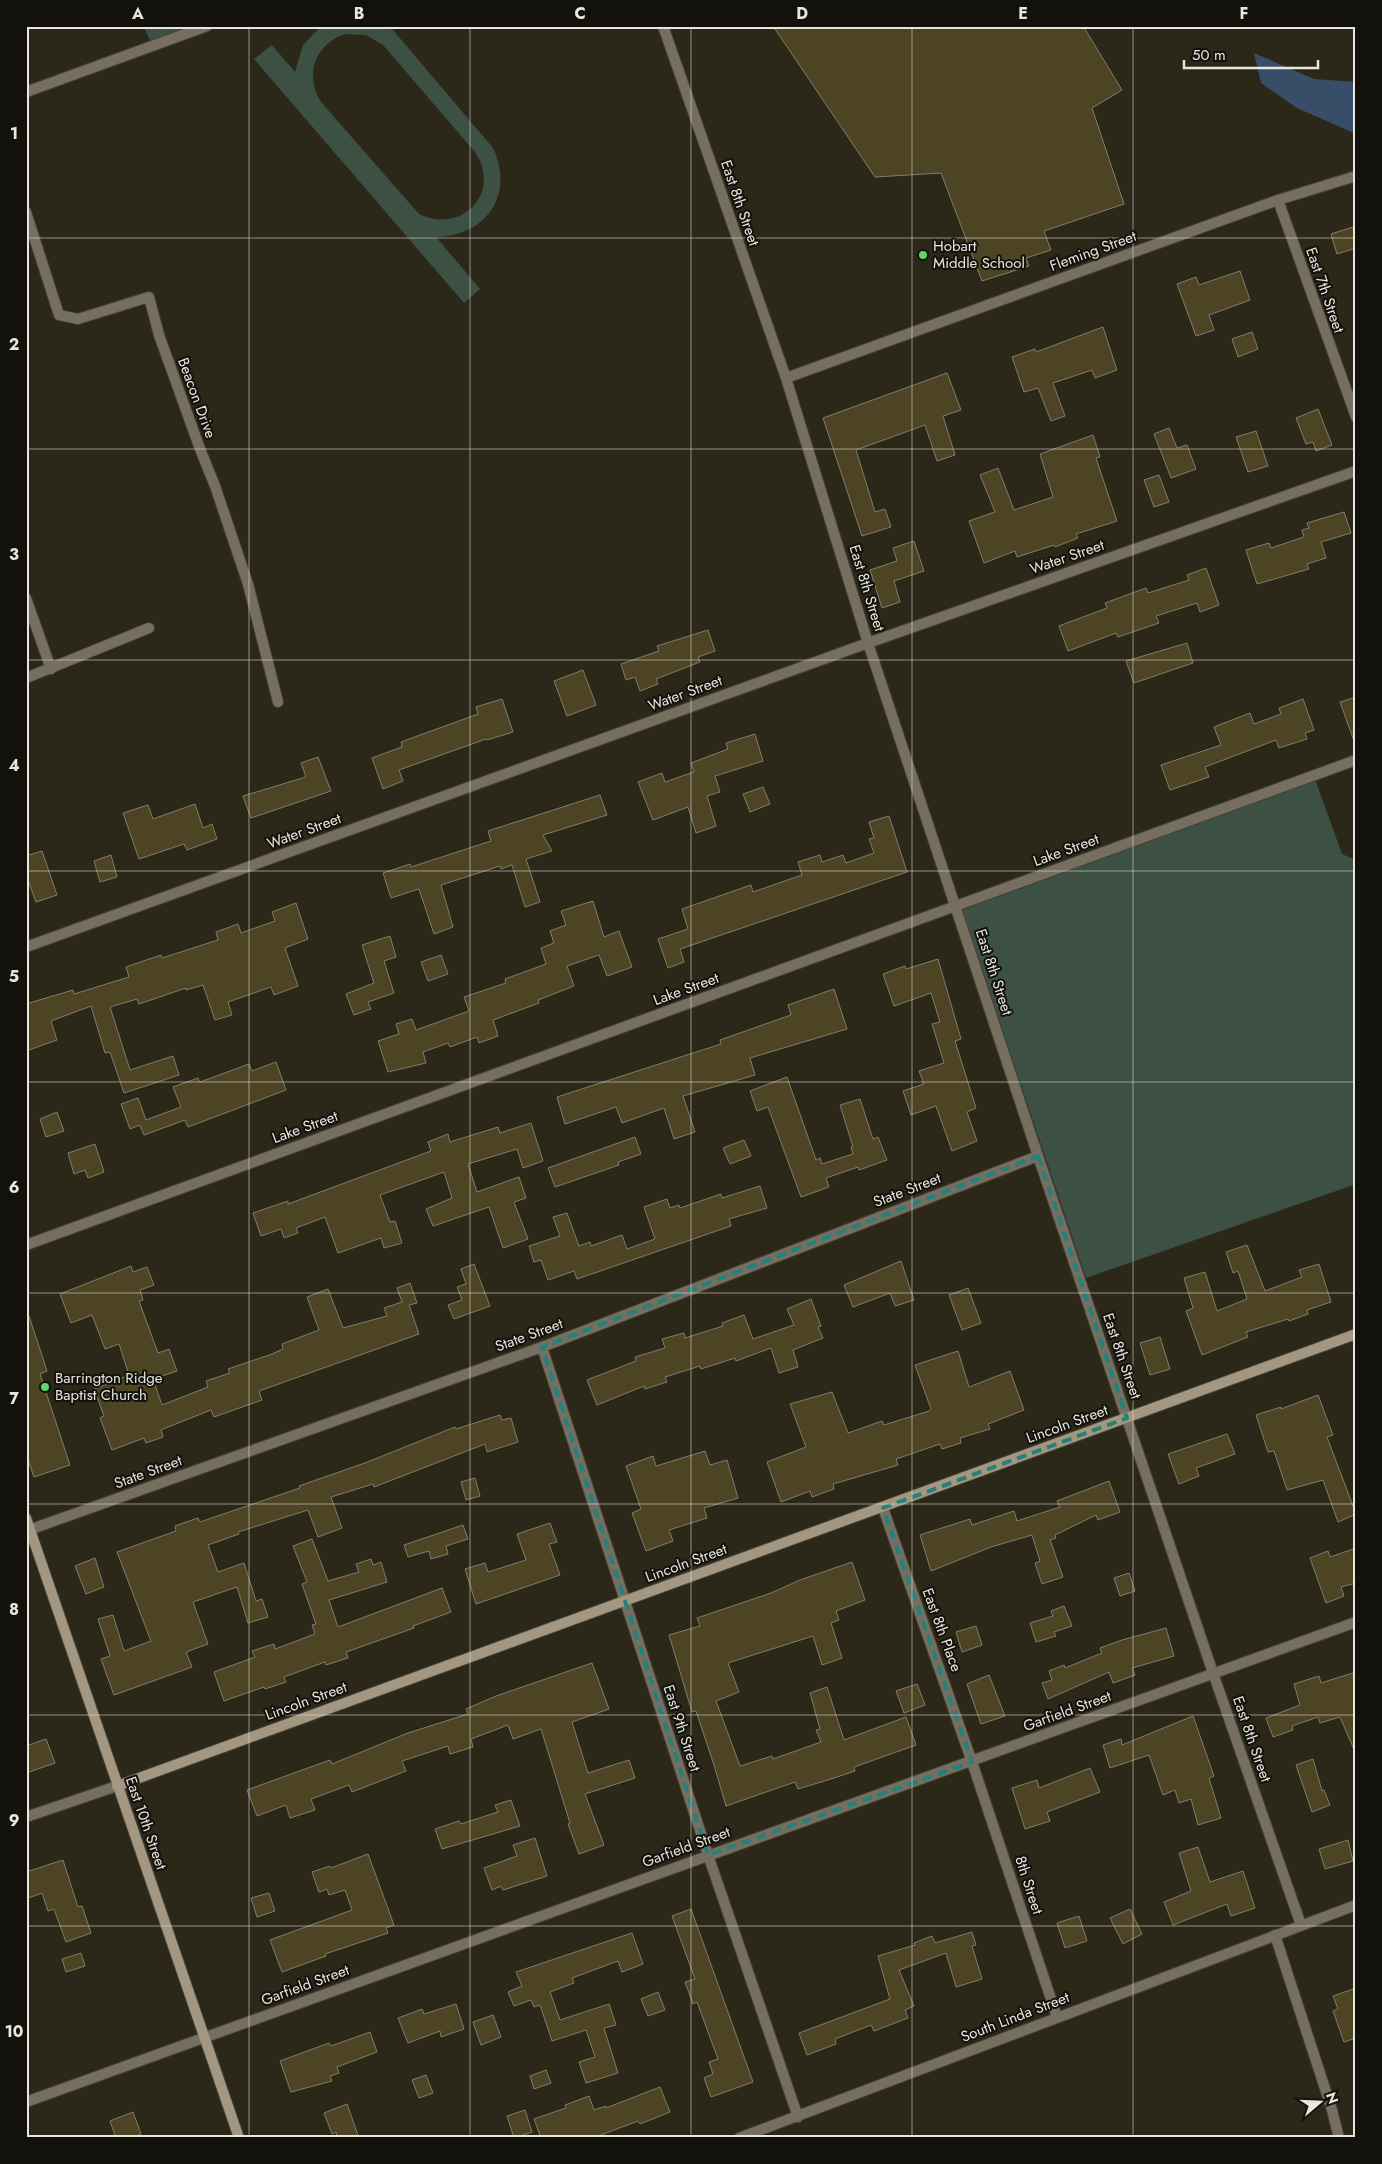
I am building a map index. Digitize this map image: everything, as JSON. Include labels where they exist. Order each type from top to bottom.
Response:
[{"type":"main road","name":"Lincoln Street","points":[[117,1786],[1356,1334]]},
{"type":"main road","name":"East 10th Street","points":[[26,1518],[28,1530],[239,2138]]},
{"type":"street","points":[[26,92],[207,26]]},
{"type":"street","name":"East 8th Street","points":[[663,26],[786,378],[868,643],[957,906],[1038,1156],[1213,1673],[1301,1925]]},
{"type":"street","name":"Fleming Street","points":[[786,378],[1278,200],[1356,176]]},
{"type":"street","name":"East 7th Street","points":[[1278,200],[1356,417]]},
{"type":"street","name":"Beacon Drive","points":[[26,212],[59,315],[78,319],[149,297],[159,335],[215,486],[248,584],[278,702]]},
{"type":"street","name":"Water Street","points":[[26,947],[868,643],[1356,471]]},
{"type":"street","points":[[26,598],[51,669]]},
{"type":"street","points":[[26,678],[149,628]]},
{"type":"street","name":"Lake Street","points":[[26,1245],[1356,760]]},
{"type":"street","name":"State Street","points":[[28,1530],[542,1347],[1038,1156]]},
{"type":"street","name":"East 9th Street","points":[[542,1347],[708,1855],[798,2118]]},
{"type":"street","name":"East 8th Place","points":[[882,1508],[972,1762]]},
{"type":"street","name":"Garfield Street","points":[[26,2102],[1356,1622]]},
{"type":"street","name":"8th Street","points":[[972,1762],[1057,2017]]},
{"type":"street","name":"Lincoln Street","points":[[26,1817],[117,1786]]},
{"type":"street","name":"South Linda Street","points":[[739,2138],[798,2118],[1057,2017],[1356,1906]]},
{"type":"street","points":[[1275,1935],[1332,2110],[1338,2138]]},
{"type":"highlighted area","points":[[1038,1156],[1127,1418],[883,1508],[972,1762],[708,1855],[542,1347]]},
{"type":"green space","points":[[143,26],[194,26],[151,42]]},
{"type":"green space","points":[[321,26],[388,26],[493,148],[499,165],[500,182],[498,197],[492,210],[482,221],[469,229],[454,235],[436,237],[480,289],[464,303],[254,59],[272,45],[295,72],[303,45]],"holes":[[[346,34],[366,35],[383,45],[475,152],[482,167],[484,182],[481,195],[474,206],[463,214],[450,219],[435,219],[419,214],[321,102],[313,82],[313,71],[320,53],[335,38]]]},
{"type":"green space","points":[[1315,779],[1342,854],[1356,860],[1356,1184],[1086,1278],[962,910]]},
{"type":"water","points":[[1254,53],[1314,79],[1356,82],[1356,134],[1297,108],[1261,83]]},
{"type":"building","points":[[773,26],[1083,26],[1122,90],[1092,108],[1124,204],[1044,231],[1051,250],[1026,258],[1029,266],[982,281],[941,173],[875,177]]},
{"type":"building","points":[[1356,226],[1356,248],[1337,254],[1331,234]]},
{"type":"building","points":[[1240,271],[1250,300],[1209,315],[1214,330],[1196,336],[1177,284],[1196,277],[1199,285]]},
{"type":"building","points":[[1103,327],[1117,370],[1095,378],[1092,370],[1053,383],[1065,416],[1051,421],[1038,388],[1024,392],[1012,357],[1035,349],[1036,352]]},
{"type":"building","points":[[1252,332],[1258,349],[1238,357],[1232,339]]},
{"type":"building","points":[[947,373],[961,410],[943,416],[955,455],[937,461],[925,425],[856,450],[875,512],[885,509],[891,527],[862,536],[823,418]]},
{"type":"building","points":[[1318,409],[1332,445],[1316,451],[1313,442],[1306,444],[1296,418]]},
{"type":"building","points":[[1169,428],[1177,448],[1187,445],[1196,469],[1171,478],[1154,434]]},
{"type":"building","points":[[1256,431],[1268,466],[1248,472],[1236,437]]},
{"type":"building","points":[[1093,435],[1100,457],[1096,458],[1117,521],[1076,534],[1078,538],[1055,547],[1054,545],[1017,557],[1015,551],[984,563],[969,521],[995,512],[980,475],[998,468],[1014,510],[1053,497],[1040,454]]},
{"type":"building","points":[[1159,475],[1169,502],[1154,507],[1144,480]]},
{"type":"building","points":[[1344,512],[1351,533],[1321,542],[1326,558],[1307,564],[1309,569],[1257,584],[1246,550],[1269,543],[1271,548],[1304,537],[1302,530],[1309,528],[1307,523]]},
{"type":"building","points":[[914,541],[924,571],[894,581],[900,602],[882,608],[870,570],[897,561],[893,548]]},
{"type":"building","points":[[1206,568],[1219,605],[1200,612],[1197,603],[1156,616],[1159,623],[1118,637],[1116,633],[1068,651],[1059,626],[1107,608],[1105,603],[1146,588],[1148,593],[1189,580],[1187,575]]},
{"type":"building","points":[[708,630],[715,651],[698,657],[700,662],[656,679],[658,684],[640,691],[635,677],[626,680],[621,664],[659,651],[657,646]]},
{"type":"building","points":[[1187,643],[1193,663],[1134,683],[1126,661]]},
{"type":"building","points":[[583,670],[596,705],[567,716],[554,681]]},
{"type":"building","points":[[1356,697],[1356,740],[1354,741],[1340,702]]},
{"type":"building","points":[[502,699],[513,732],[486,739],[399,770],[403,781],[383,789],[372,758],[402,747],[401,742],[478,714],[476,707]]},
{"type":"building","points":[[1303,699],[1314,730],[1305,733],[1307,739],[1279,748],[1276,740],[1205,767],[1209,777],[1170,790],[1161,765],[1221,745],[1214,727],[1250,713],[1254,724],[1281,714],[1279,708]]},
{"type":"building","points":[[755,734],[763,761],[715,776],[720,792],[707,796],[716,826],[696,833],[688,807],[653,820],[638,782],[662,773],[665,782],[694,772],[691,763],[728,749],[726,743]]},
{"type":"building","points":[[318,757],[331,791],[251,818],[243,796],[306,777],[301,763]]},
{"type":"building","points":[[763,787],[770,804],[750,812],[743,794]]},
{"type":"building","points":[[600,795],[607,815],[543,835],[552,851],[526,859],[540,902],[525,907],[512,865],[501,869],[500,866],[441,885],[453,927],[434,934],[419,889],[391,898],[383,873],[410,864],[411,867],[491,841],[488,831]]},
{"type":"building","points":[[195,804],[203,828],[212,824],[217,839],[187,850],[184,844],[139,859],[123,813],[148,805],[153,819]]},
{"type":"building","points":[[889,816],[907,872],[680,949],[684,962],[668,968],[658,939],[688,929],[682,909],[751,885],[753,892],[802,875],[798,862],[820,855],[822,862],[843,855],[846,863],[874,853],[869,839],[874,838],[869,822]]},
{"type":"building","points":[[42,851],[57,895],[36,902],[26,875],[26,856]]},
{"type":"building","points":[[111,855],[117,877],[100,882],[94,861]]},
{"type":"building","points":[[593,901],[604,937],[619,931],[632,967],[607,976],[599,955],[567,966],[574,986],[538,1000],[539,1003],[493,1020],[498,1036],[479,1043],[477,1037],[450,1047],[448,1043],[423,1052],[426,1063],[388,1072],[378,1041],[399,1034],[396,1024],[412,1019],[416,1030],[469,1011],[464,997],[506,983],[505,979],[546,964],[541,948],[554,943],[550,931],[566,925],[561,911]]},
{"type":"building","points":[[296,903],[308,939],[285,948],[298,986],[274,995],[271,987],[228,1002],[232,1015],[215,1020],[203,985],[186,990],[186,988],[139,1004],[137,999],[110,1007],[130,1070],[173,1056],[179,1075],[124,1093],[110,1052],[105,1053],[91,1006],[51,1021],[57,1040],[26,1051],[26,1004],[73,990],[74,994],[129,977],[126,967],[161,955],[162,958],[218,940],[216,932],[238,924],[241,933],[275,921],[272,912]]},
{"type":"building","points":[[390,936],[396,957],[384,961],[394,993],[368,1002],[371,1009],[354,1015],[346,994],[374,983],[362,945]]},
{"type":"building","points":[[441,955],[448,974],[428,981],[421,962]]},
{"type":"building","points":[[938,959],[961,1039],[955,1041],[976,1108],[967,1112],[977,1141],[952,1151],[936,1106],[911,1115],[903,1091],[924,1084],[919,1071],[944,1063],[932,1024],[940,1022],[931,993],[894,1006],[883,974],[905,966],[906,969]]},
{"type":"building","points":[[834,989],[847,1029],[750,1058],[755,1075],[683,1096],[695,1132],[674,1139],[664,1108],[622,1123],[616,1107],[565,1124],[557,1097],[721,1044],[720,1040],[791,1015],[788,1005]]},
{"type":"building","points":[[276,1062],[286,1090],[188,1127],[185,1120],[144,1135],[140,1125],[130,1129],[121,1104],[138,1098],[146,1120],[181,1107],[173,1087],[198,1078],[200,1082],[249,1064],[252,1071]]},
{"type":"building","points":[[787,1077],[816,1160],[820,1158],[822,1164],[853,1154],[851,1147],[853,1147],[840,1105],[860,1099],[873,1139],[878,1137],[887,1160],[859,1170],[858,1167],[826,1178],[829,1187],[801,1197],[768,1107],[757,1111],[750,1091]]},
{"type":"building","points":[[57,1112],[64,1131],[46,1137],[40,1119]]},
{"type":"building","points":[[531,1123],[543,1161],[523,1168],[517,1149],[468,1164],[477,1192],[519,1177],[526,1198],[514,1202],[528,1239],[503,1248],[489,1207],[433,1226],[426,1209],[452,1198],[444,1172],[380,1195],[390,1222],[395,1221],[402,1243],[384,1248],[381,1238],[338,1253],[325,1217],[296,1228],[298,1233],[284,1238],[281,1229],[261,1236],[253,1213],[288,1201],[288,1204],[431,1151],[428,1142],[448,1134],[450,1142],[498,1127],[500,1133]]},
{"type":"building","points":[[635,1137],[641,1154],[618,1162],[619,1165],[555,1187],[548,1168]]},
{"type":"building","points":[[744,1140],[751,1156],[730,1164],[723,1148]]},
{"type":"building","points":[[95,1144],[104,1172],[88,1178],[85,1170],[74,1174],[68,1153]]},
{"type":"building","points":[[760,1186],[767,1208],[729,1219],[731,1226],[577,1279],[574,1271],[548,1280],[541,1260],[534,1262],[529,1246],[560,1236],[553,1217],[567,1213],[579,1246],[590,1242],[591,1246],[622,1235],[627,1249],[655,1239],[644,1207],[667,1199],[670,1208],[679,1205],[680,1208],[721,1194],[722,1198]]},
{"type":"building","points":[[1247,1245],[1265,1291],[1302,1277],[1299,1270],[1319,1264],[1331,1302],[1307,1310],[1308,1314],[1289,1321],[1288,1319],[1246,1332],[1248,1337],[1202,1355],[1186,1311],[1193,1308],[1184,1278],[1205,1272],[1217,1311],[1247,1299],[1238,1271],[1233,1273],[1226,1252]]},
{"type":"building","points":[[901,1261],[914,1300],[895,1306],[890,1293],[853,1307],[844,1285]]},
{"type":"building","points":[[474,1264],[490,1306],[454,1319],[448,1305],[462,1300],[457,1287],[466,1284],[461,1269]]},
{"type":"building","points":[[131,1266],[133,1272],[147,1267],[154,1285],[140,1290],[143,1300],[139,1301],[158,1353],[169,1349],[177,1371],[153,1379],[162,1405],[208,1387],[206,1381],[230,1373],[228,1369],[272,1354],[283,1349],[282,1344],[319,1330],[307,1297],[328,1289],[343,1328],[387,1316],[384,1308],[402,1302],[397,1288],[410,1283],[417,1303],[409,1305],[419,1334],[259,1391],[262,1400],[214,1417],[211,1410],[161,1430],[163,1437],[146,1443],[144,1438],[112,1450],[100,1418],[104,1416],[94,1389],[129,1375],[119,1344],[105,1349],[92,1315],[71,1323],[60,1294]]},
{"type":"building","points":[[968,1288],[981,1323],[962,1330],[949,1295]]},
{"type":"building","points":[[811,1299],[821,1326],[818,1327],[823,1338],[793,1350],[798,1367],[779,1373],[771,1348],[736,1361],[735,1358],[701,1369],[700,1366],[665,1377],[667,1382],[645,1389],[644,1386],[597,1405],[587,1380],[636,1361],[635,1357],[665,1348],[662,1339],[684,1333],[685,1338],[723,1326],[722,1323],[744,1315],[753,1339],[794,1325],[787,1309]]},
{"type":"building","points":[[29,1316],[47,1371],[40,1374],[70,1465],[34,1477],[26,1454],[26,1317]]},
{"type":"building","points":[[1160,1337],[1170,1369],[1150,1375],[1140,1343]]},
{"type":"building","points":[[958,1351],[969,1387],[1010,1371],[1024,1410],[988,1424],[990,1429],[960,1438],[961,1443],[942,1449],[940,1444],[896,1459],[898,1465],[833,1484],[834,1489],[812,1497],[810,1491],[781,1502],[767,1462],[806,1447],[790,1404],[832,1392],[848,1433],[882,1421],[884,1425],[929,1411],[931,1409],[915,1365]]},
{"type":"building","points":[[1318,1395],[1333,1435],[1327,1437],[1356,1514],[1338,1522],[1323,1480],[1287,1490],[1274,1451],[1268,1452],[1256,1415],[1281,1407],[1281,1409]]},
{"type":"building","points":[[500,1415],[502,1420],[511,1418],[518,1442],[487,1452],[485,1444],[374,1487],[373,1484],[331,1497],[342,1528],[318,1537],[308,1510],[238,1532],[239,1534],[208,1545],[218,1572],[244,1563],[256,1601],[262,1599],[268,1617],[248,1623],[237,1587],[193,1602],[208,1644],[186,1652],[192,1667],[114,1695],[101,1659],[110,1656],[98,1619],[113,1615],[124,1651],[151,1641],[117,1552],[176,1531],[175,1526],[198,1518],[200,1522],[300,1488],[299,1486],[365,1463],[455,1427],[456,1429]]},
{"type":"building","points":[[1227,1434],[1235,1454],[1196,1468],[1199,1476],[1179,1484],[1168,1454]]},
{"type":"building","points":[[705,1451],[710,1465],[727,1460],[738,1498],[704,1508],[707,1518],[669,1530],[673,1541],[646,1551],[632,1513],[641,1509],[626,1466],[653,1456],[656,1466]]},
{"type":"building","points":[[475,1478],[480,1496],[466,1500],[461,1482]]},
{"type":"building","points":[[1109,1481],[1120,1512],[1098,1520],[1096,1515],[1055,1535],[1056,1538],[1050,1540],[1063,1577],[1042,1584],[1035,1563],[1040,1561],[1032,1535],[991,1547],[931,1571],[920,1535],[970,1519],[972,1525],[1014,1511],[1017,1521],[1060,1507],[1057,1501]]},
{"type":"building","points":[[550,1523],[557,1542],[549,1544],[560,1575],[476,1604],[465,1569],[485,1563],[488,1572],[526,1560],[517,1534]]},
{"type":"building","points":[[463,1525],[468,1539],[446,1546],[448,1554],[431,1559],[429,1551],[408,1557],[404,1545]]},
{"type":"building","points":[[312,1539],[328,1581],[359,1572],[356,1564],[371,1559],[373,1565],[381,1562],[387,1582],[329,1600],[338,1627],[442,1588],[451,1612],[413,1626],[414,1628],[346,1652],[348,1658],[326,1665],[325,1662],[284,1677],[286,1682],[265,1689],[264,1687],[224,1701],[214,1672],[255,1657],[252,1651],[274,1644],[275,1649],[315,1634],[312,1625],[316,1624],[302,1584],[307,1582],[293,1546]]},
{"type":"building","points":[[1356,1548],[1356,1583],[1341,1587],[1344,1596],[1326,1603],[1310,1558],[1328,1551],[1330,1557]]},
{"type":"building","points":[[95,1558],[104,1587],[86,1594],[75,1566]]},
{"type":"building","points":[[852,1562],[865,1600],[836,1611],[839,1620],[831,1623],[842,1658],[822,1665],[813,1636],[728,1663],[739,1692],[716,1701],[740,1766],[772,1756],[773,1759],[821,1742],[816,1730],[820,1729],[810,1693],[827,1687],[844,1740],[906,1717],[916,1745],[854,1767],[855,1771],[834,1778],[798,1789],[795,1782],[726,1806],[696,1711],[692,1712],[669,1635],[700,1626],[697,1618],[771,1593],[800,1580]]},
{"type":"building","points":[[1129,1573],[1135,1591],[1120,1596],[1114,1578]]},
{"type":"building","points":[[1064,1606],[1072,1626],[1054,1632],[1056,1636],[1036,1642],[1030,1623],[1053,1616],[1051,1611]]},
{"type":"building","points":[[976,1626],[982,1645],[962,1652],[956,1632]]},
{"type":"building","points":[[1166,1628],[1174,1656],[1132,1668],[1135,1675],[1113,1683],[1109,1672],[1048,1699],[1042,1683],[1052,1680],[1049,1671],[1064,1665],[1065,1668],[1102,1653],[1100,1648]]},
{"type":"building","points":[[592,1663],[609,1709],[572,1722],[588,1773],[629,1760],[635,1778],[585,1794],[604,1845],[579,1854],[568,1824],[570,1823],[541,1729],[513,1739],[508,1725],[471,1739],[473,1747],[450,1754],[448,1746],[402,1761],[406,1771],[352,1792],[349,1785],[311,1799],[315,1810],[290,1818],[286,1805],[257,1816],[247,1790],[330,1760],[332,1764],[408,1733],[468,1714],[466,1709],[496,1696]]},
{"type":"building","points":[[1356,1672],[1356,1754],[1340,1717],[1320,1723],[1318,1717],[1292,1726],[1293,1730],[1273,1737],[1266,1718],[1300,1705],[1294,1684],[1319,1676],[1321,1683]]},
{"type":"building","points":[[989,1675],[1005,1716],[981,1724],[967,1684]]},
{"type":"building","points":[[917,1684],[925,1705],[904,1713],[896,1691]]},
{"type":"building","points":[[1193,1716],[1214,1776],[1209,1778],[1221,1818],[1198,1825],[1191,1799],[1179,1803],[1175,1790],[1163,1795],[1149,1755],[1110,1768],[1103,1745],[1121,1739],[1122,1745]]},
{"type":"building","points":[[46,1739],[55,1763],[26,1773],[26,1746]]},
{"type":"building","points":[[1313,1759],[1322,1791],[1324,1790],[1330,1805],[1312,1812],[1296,1765]]},
{"type":"building","points":[[1090,1768],[1100,1792],[1047,1812],[1050,1821],[1025,1829],[1012,1788],[1037,1780],[1039,1788]]},
{"type":"building","points":[[511,1800],[520,1826],[442,1849],[435,1829],[459,1821],[461,1824],[498,1812],[495,1805]]},
{"type":"building","points":[[535,1838],[547,1876],[503,1890],[501,1886],[492,1890],[484,1868],[517,1856],[513,1845]]},
{"type":"building","points":[[1348,1840],[1353,1861],[1325,1869],[1319,1849]]},
{"type":"building","points":[[1198,1847],[1210,1882],[1243,1871],[1255,1908],[1231,1916],[1227,1904],[1173,1925],[1164,1902],[1191,1891],[1179,1853]]},
{"type":"building","points":[[368,1854],[394,1925],[386,1928],[388,1933],[325,1954],[326,1956],[282,1972],[270,1940],[352,1910],[345,1890],[329,1895],[327,1889],[319,1892],[312,1872],[330,1866],[331,1868]]},
{"type":"building","points":[[63,1860],[78,1907],[82,1906],[91,1933],[66,1942],[54,1909],[48,1911],[42,1893],[26,1899],[26,1872]]},
{"type":"building","points":[[269,1893],[275,1911],[257,1917],[251,1898]]},
{"type":"building","points":[[691,1909],[753,2082],[711,2097],[704,2078],[713,2074],[709,2062],[718,2059],[697,2002],[693,2004],[685,1982],[695,1979],[672,1916]]},
{"type":"building","points":[[1130,1909],[1142,1934],[1123,1944],[1110,1918]]},
{"type":"building","points":[[1079,1916],[1087,1941],[1065,1948],[1057,1923]]},
{"type":"building","points":[[972,1932],[976,1945],[972,1946],[982,1979],[956,1987],[946,1953],[899,1970],[914,2006],[905,2010],[908,2018],[874,2031],[871,2025],[835,2039],[836,2044],[807,2055],[799,2033],[890,1999],[878,1956],[915,1945],[914,1943],[932,1936],[935,1943]]},
{"type":"building","points":[[632,1933],[643,1964],[622,1972],[618,1961],[572,1978],[574,1983],[550,1992],[560,2020],[609,2004],[616,2025],[604,2028],[618,2073],[586,2083],[579,2062],[595,2057],[586,2030],[552,2041],[540,2005],[534,2007],[531,2000],[514,2006],[508,1992],[522,1986],[516,1972]]},
{"type":"building","points":[[81,1953],[85,1966],[66,1972],[62,1959]]},
{"type":"building","points":[[1356,1988],[1356,2038],[1344,2042],[1333,2011],[1338,2009],[1333,1996]]},
{"type":"building","points":[[658,1992],[665,2010],[648,2016],[641,1999]]},
{"type":"building","points":[[456,2004],[464,2029],[441,2037],[440,2031],[408,2043],[398,2018],[422,2009],[424,2014]]},
{"type":"building","points":[[493,2015],[501,2037],[481,2045],[473,2022]]},
{"type":"building","points":[[370,2032],[377,2052],[337,2067],[339,2073],[330,2076],[332,2081],[291,2092],[280,2061],[329,2043],[331,2046]]},
{"type":"building","points":[[546,2070],[551,2083],[534,2089],[530,2076]]},
{"type":"building","points":[[426,2075],[433,2093],[419,2098],[412,2080]]},
{"type":"building","points":[[660,2087],[670,2112],[640,2124],[638,2121],[593,2138],[541,2138],[534,2119],[566,2108],[565,2105],[589,2096],[594,2110],[606,2106],[606,2108]]},
{"type":"building","points":[[347,2104],[359,2138],[337,2138],[336,2132],[332,2134],[324,2113]]},
{"type":"building","points":[[525,2110],[532,2132],[514,2138],[507,2116]]},
{"type":"building","points":[[133,2112],[141,2134],[130,2138],[116,2138],[110,2121]]},
{"type":"place","name":"Hobart Middle School","points":[[923,255]]},
{"type":"place","name":"Barrington Ridge Baptist Church","points":[[45,1387]]}]
